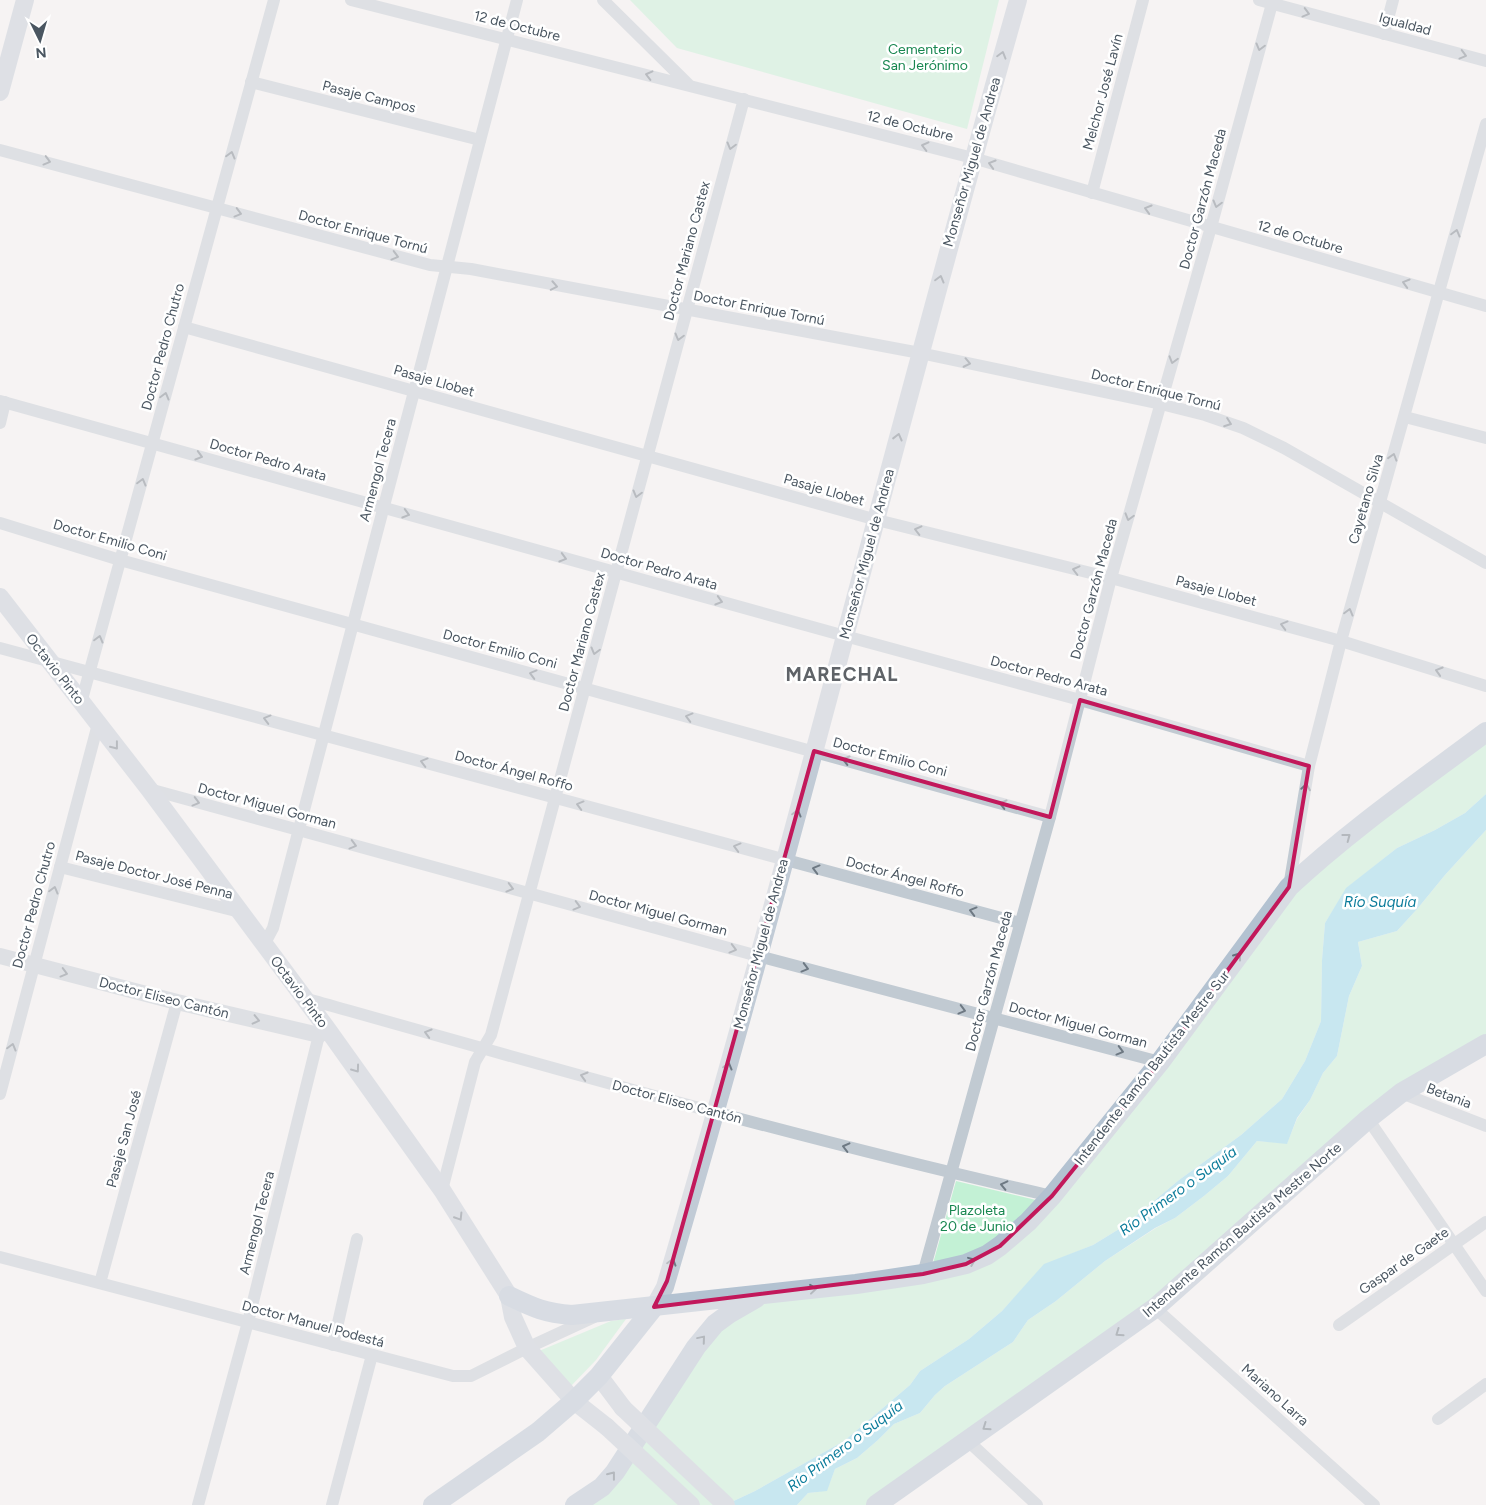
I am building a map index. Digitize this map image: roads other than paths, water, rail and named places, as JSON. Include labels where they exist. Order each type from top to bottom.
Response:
[{"type":"main road","points":[[0,92],[25,0]]},
{"type":"main road","name":"Monseñor Miguel de Andrea","points":[[654,1307],[665,1287],[715,1113],[877,520],[973,158],[1018,0]]},
{"type":"main road","name":"Octavio Pinto","points":[[0,597],[149,789],[304,998],[324,1032],[442,1190],[509,1296],[513,1317],[527,1348],[574,1401],[607,1427],[691,1505]]},
{"type":"main road","name":"Intendente Ramón Bautista Mestre Sur","points":[[509,1296],[528,1306],[549,1313],[572,1315],[856,1284],[923,1274],[966,1264],[987,1254],[1000,1246],[1028,1222],[1052,1196],[1160,1062],[1289,887],[1342,840],[1486,732]]},
{"type":"main road","name":"Intendente Ramón Bautista Mestre Norte","points":[[876,1505],[1155,1308],[1368,1119],[1401,1093],[1486,1044]]},
{"type":"main road","name":"Intendente Ramón Bautista Mestre Sur","points":[[575,1505],[602,1487],[614,1472],[696,1347],[715,1324],[733,1311],[764,1294]]},
{"type":"main road","points":[[433,1505],[538,1432],[574,1401],[599,1376],[654,1307]]},
{"type":"main road","points":[[599,1376],[623,1408],[726,1505]]},
{"type":"street","name":"Doctor Pedro Chutro","points":[[81,703],[274,0]]},
{"type":"street","name":"12 de Octubre","points":[[351,0],[973,158],[1486,306]]},
{"type":"street","name":"Armengol Tecera","points":[[264,945],[272,928],[517,0]]},
{"type":"street","points":[[603,0],[690,86]]},
{"type":"street","name":"Melchor José Lavín","points":[[1092,193],[1143,0]]},
{"type":"street","points":[[1384,34],[1393,0]]},
{"type":"street","name":"Igualdad","points":[[1268,1],[1486,61]]},
{"type":"street","name":"Doctor Garzón Maceda","points":[[923,1274],[1050,817],[1111,578],[1211,227],[1268,1]]},
{"type":"street","name":"Pasaje Campos","points":[[251,82],[480,140]]},
{"type":"street","name":"Doctor Mariano Castex","points":[[442,1190],[475,1062],[491,1035],[744,99]]},
{"type":"street","name":"Cayetano Silva","points":[[1289,887],[1309,766],[1341,641],[1486,124]]},
{"type":"street","name":"Doctor Enrique Tornú","points":[[0,150],[430,265],[471,270],[920,353],[1205,415],[1243,428],[1284,448],[1379,504],[1486,563]]},
{"type":"street","name":"Pasaje Llobet","points":[[184,327],[877,520],[1111,578],[1341,641],[1486,686]]},
{"type":"street","points":[[0,423],[3,402]]},
{"type":"street","name":"Doctor Pedro Arata","points":[[3,402],[1080,700],[1309,766]]},
{"type":"street","points":[[1405,417],[1486,438]]},
{"type":"street","name":"Doctor Emilio Coni","points":[[0,523],[120,560],[1050,817]]},
{"type":"street","name":"Doctor Ángel Roffo","points":[[0,648],[1020,923]]},
{"type":"street","name":"Doctor Pedro Chutro","points":[[0,1094],[98,724]]},
{"type":"street","name":"Doctor Miguel Gorman","points":[[149,789],[758,956],[1160,1062]]},
{"type":"street","name":"Pasaje Doctor José Penna","points":[[60,867],[240,912]]},
{"type":"street","name":"Doctor Eliseo Cantón","points":[[0,956],[177,1002],[324,1032]]},
{"type":"street","name":"Doctor Eliseo Cantón","points":[[304,998],[715,1113],[950,1173],[1052,1196]]},
{"type":"street","name":"Pasaje San José","points":[[100,1283],[177,1002]]},
{"type":"street","name":"Armengol Tecera","points":[[198,1505],[324,1032]]},
{"type":"street","name":"Betania","points":[[1401,1093],[1486,1126]]},
{"type":"street","points":[[1368,1119],[1486,1291]]},
{"type":"street","name":"Gaspar de Gaete","points":[[1339,1325],[1486,1222]]},
{"type":"street","points":[[333,1345],[358,1239]]},
{"type":"street","name":"Doctor Manuel Podestá","points":[[0,1257],[453,1376],[471,1376],[609,1310]]},
{"type":"street","name":"Mariano Larra","points":[[1155,1308],[1374,1505]]},
{"type":"street","points":[[332,1505],[372,1355]]},
{"type":"street","points":[[1438,1419],[1486,1384]]},
{"type":"street","points":[[968,1441],[1037,1505]]},
{"type":"water","name":"Río Suquía","points":[[1486,794],[1486,830],[1397,931],[1358,942],[1362,966],[1349,996],[1337,1056],[1323,1073],[1310,1100],[1297,1118],[1287,1144],[1257,1141],[1228,1176],[1204,1196],[1175,1218],[1155,1228],[1105,1261],[1056,1301],[1028,1320],[1013,1342],[945,1386],[920,1413],[894,1424],[857,1458],[835,1469],[827,1491],[808,1493],[797,1505],[725,1505],[755,1491],[844,1441],[910,1385],[920,1371],[969,1339],[1002,1311],[1044,1264],[1093,1245],[1124,1226],[1179,1180],[1241,1135],[1282,1099],[1305,1061],[1321,1021],[1325,923],[1346,888],[1397,848],[1465,813]]},
{"type":"district","name":"MARECHAL","points":[[842,674]]},
{"type":"park label","name":"Cementerio San Jerónimo","points":[[925,58]]},
{"type":"park label","name":"Plazoleta 20 de Junio","points":[[977,1218]]},
{"type":"water label","name":"Río Primero o Suquía","points":[[1178,1191]]},
{"type":"water label","name":"Río Primero o Suquía","points":[[845,1446]]}]
